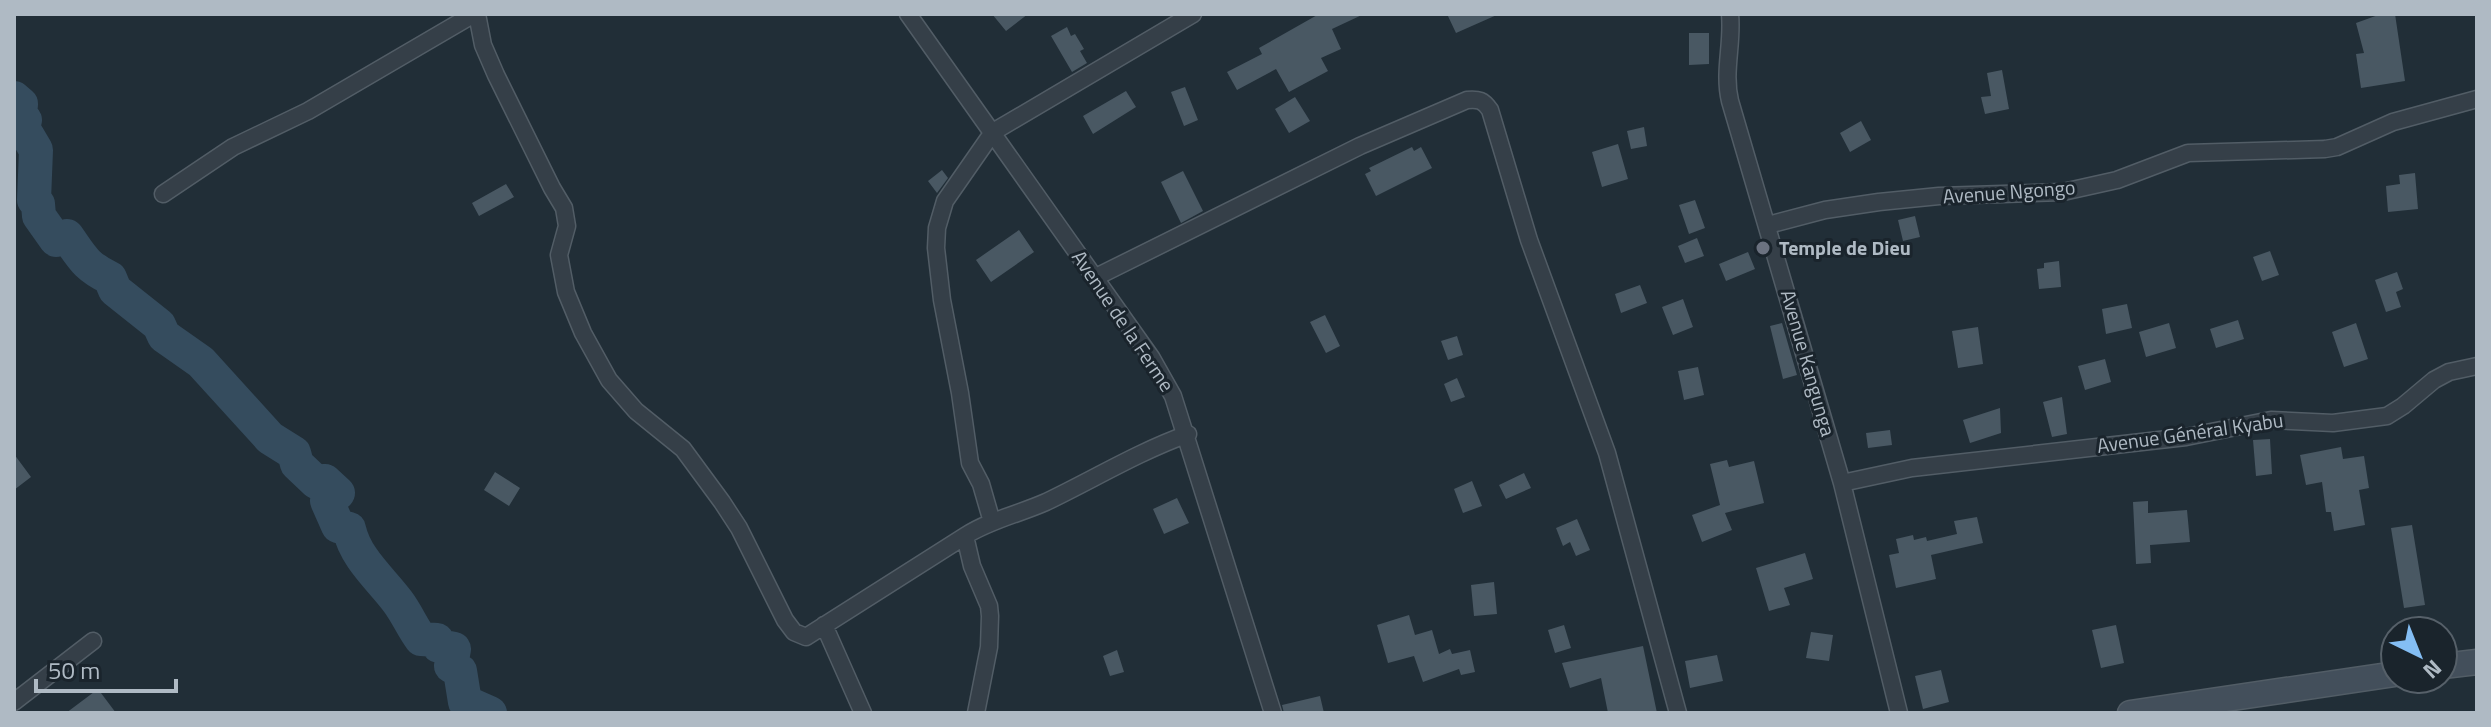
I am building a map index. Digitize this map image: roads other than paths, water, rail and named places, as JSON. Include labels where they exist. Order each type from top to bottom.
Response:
[{"type":"street","points":[[163,194],[233,147],[308,111],[475,14],[483,45],[496,75],[564,208],[567,226],[559,255],[566,292],[583,333],[609,380],[636,411],[683,449],[739,528],[785,620],[794,632],[806,637],[965,536],[992,522],[1023,512],[1150,448],[1188,434]]},
{"type":"street","name":"Avenue de la Ferme","points":[[908,14],[993,132],[1173,396],[1188,434],[1273,713]]},
{"type":"street","points":[[992,522],[981,484],[970,463],[942,300],[936,248],[937,228],[945,201],[993,132],[1193,14]]},
{"type":"street","name":"Avenue Kangunga","points":[[1730,14],[1727,85],[1842,483],[1899,713]]},
{"type":"street","points":[[1094,278],[1360,146],[1467,100],[1479,99],[1485,103],[1490,110],[1529,240],[1607,453],[1678,713]]},
{"type":"street","name":"Avenue Ngongo","points":[[1768,225],[1825,210],[1879,202],[1939,196],[2063,192],[2117,180],[2188,153],[2337,147],[2393,122],[2477,99]]},
{"type":"street","name":"Avenue Général Kyabu","points":[[1842,483],[1912,468],[2151,441],[2271,420],[2333,423],[2377,418],[2395,412],[2434,380],[2449,372],[2477,366]]},
{"type":"street","points":[[965,536],[990,616],[989,647],[976,713]]},
{"type":"street","points":[[824,625],[863,713]]},
{"type":"street","points":[[14,702],[93,641]]},
{"type":"street","points":[[2130,713],[2238,705],[2379,677]]},
{"type":"waterway","points":[[14,98],[21,104],[20,116],[25,120],[23,128],[36,150],[34,200],[38,204],[39,216],[56,240],[67,236],[89,265],[110,278],[115,290],[159,325],[164,336],[201,362],[270,438],[294,453],[297,464],[316,482],[325,481],[338,493],[327,501],[338,526],[349,529],[357,550],[398,602],[421,639],[437,640],[439,646],[454,649],[451,666],[460,671],[465,702],[490,713]]},
{"type":"place","name":"Temple de Dieu","points":[[1763,248]]}]
